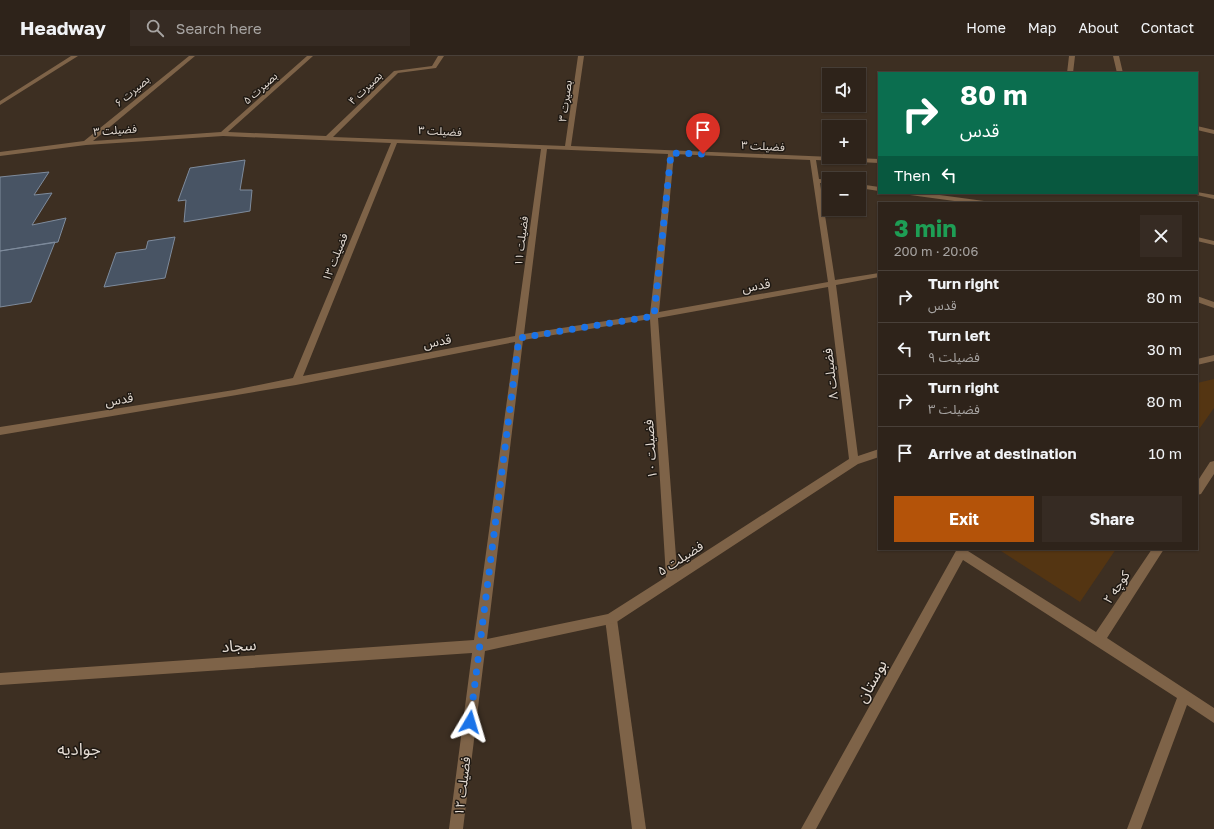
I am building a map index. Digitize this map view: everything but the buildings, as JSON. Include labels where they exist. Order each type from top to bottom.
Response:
[{"type":"street","points":[[0,103],[75,56]]},
{"type":"street","name":"بصیرت ۶","points":[[86,143],[192,56]]},
{"type":"street","name":"بصیرت ۵","points":[[223,134],[310,56]]},
{"type":"street","name":"بصیرت ۴","points":[[329,137],[396,72],[434,67],[441,56]]},
{"type":"street","name":"بصیرت ۳","points":[[568,148],[581,56]]},
{"type":"street","points":[[1070,72],[1072,56]]},
{"type":"street","points":[[1116,56],[1120,72]]},
{"type":"street","points":[[1198,128],[1214,132]]},
{"type":"street","name":"فضیلت ۳","points":[[0,154],[86,143],[223,134],[329,137],[878,161]]},
{"type":"street","name":"فضیلت ۱۳","points":[[296,382],[395,140]]},
{"type":"street","name":"فضیلت ۱۱","points":[[519,338],[544,147]]},
{"type":"street","name":"فضیلت ۱۰","points":[[671,153],[654,316],[672,580]]},
{"type":"street","name":"فضیلت ۸","points":[[813,159],[832,284],[854,461]]},
{"type":"street","points":[[816,180],[822,181]]},
{"type":"street","points":[[866,187],[878,189]]},
{"type":"street","points":[[917,194],[977,202]]},
{"type":"street","points":[[1197,194],[1214,197]]},
{"type":"street","points":[[1198,239],[1214,243]]},
{"type":"street","name":"قدس","points":[[0,431],[296,382],[519,338],[654,316],[878,275]]},
{"type":"street","points":[[1198,299],[1214,305]]},
{"type":"street","name":"فضیلت ۱۲","points":[[456,829],[519,338]]},
{"type":"street","points":[[1198,362],[1214,358]]},
{"type":"street","name":"فضیلت ۵","points":[[480,646],[611,618],[854,461],[878,452]]},
{"type":"street","points":[[1198,489],[1214,465]]},
{"type":"street","name":"کوچه ۲","points":[[1098,640],[1157,550]]},
{"type":"street","points":[[962,551],[1214,716]]},
{"type":"street","name":"بوستان","points":[[808,829],[962,551]]},
{"type":"street","points":[[611,618],[639,829]]},
{"type":"street","name":"سجاد","points":[[0,679],[480,646]]},
{"type":"street","points":[[1134,829],[1184,696]]},
{"type":"shaded area","points":[[1214,379],[1214,408],[1198,431],[1198,383]]},
{"type":"shaded area","points":[[1002,550],[1115,550],[1080,602],[1001,551]]},
{"type":"district","name":"جوادیه","points":[[79,749]]},
{"type":"route","points":[[470,722],[519,338],[654,316],[671,153],[703,154]]}]
